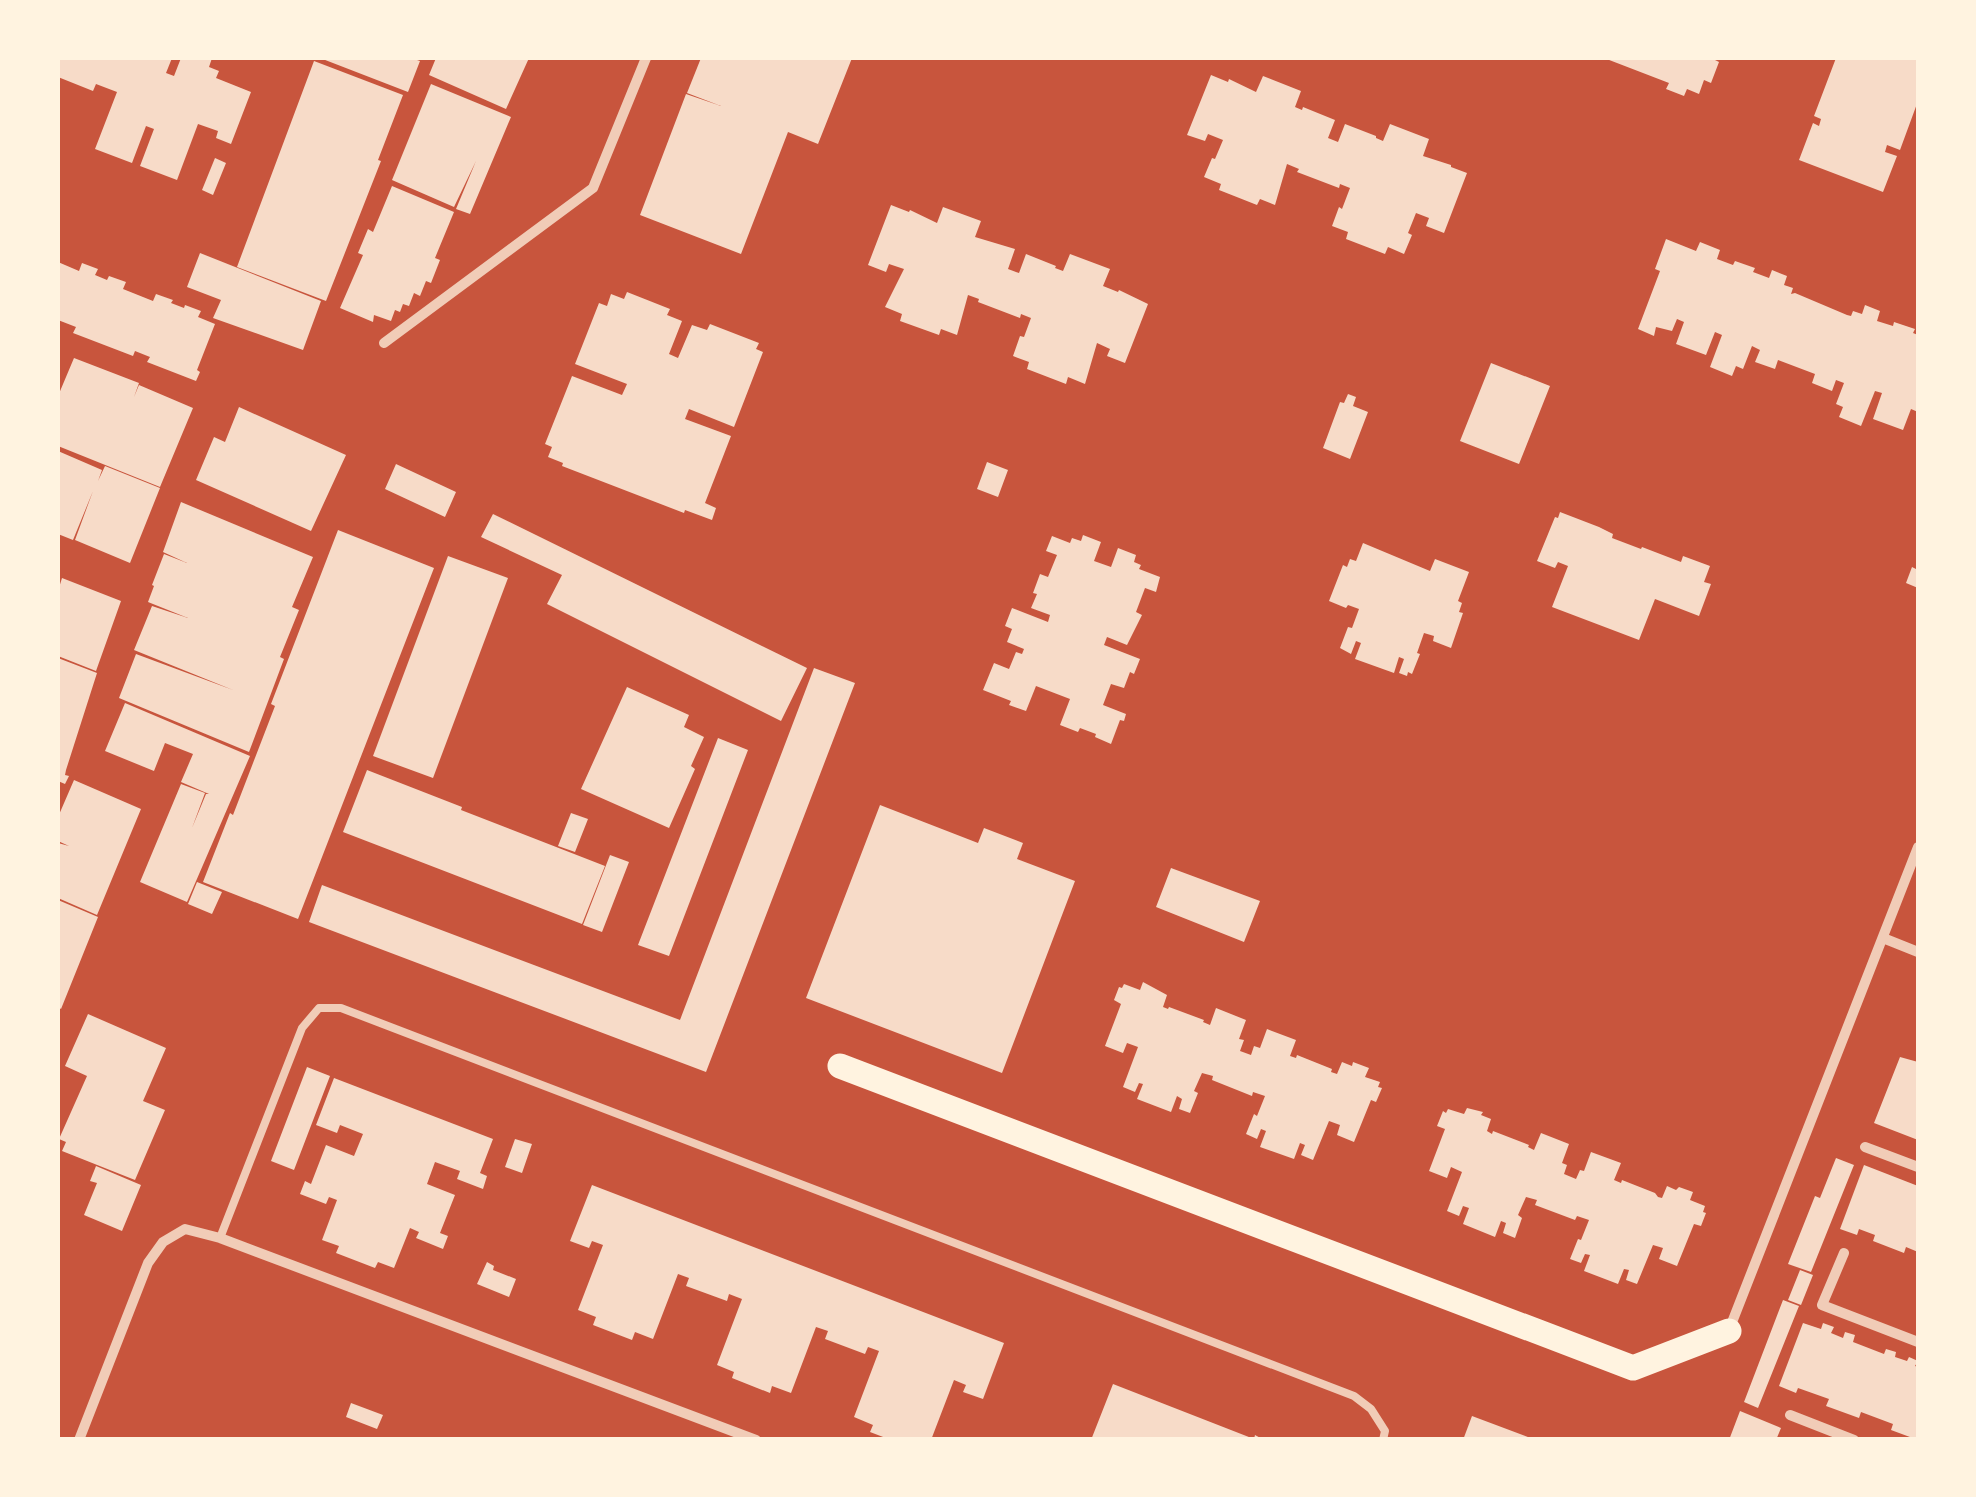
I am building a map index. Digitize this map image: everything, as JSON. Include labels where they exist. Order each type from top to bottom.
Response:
[{"type":"main road","points":[[840,1066],[1633,1368],[1729,1331]]},
{"type":"street","points":[[384,343],[594,188],[646,58]]},
{"type":"street","points":[[1729,1331],[1918,847]]},
{"type":"street","points":[[1883,938],[1918,952]]},
{"type":"street","points":[[1865,1147],[1918,1167]]},
{"type":"street","points":[[79,1440],[148,1263],[163,1242],[185,1229],[220,1238],[756,1440]]},
{"type":"street","points":[[1844,1254],[1822,1304],[1918,1342]]},
{"type":"street","points":[[1790,1415],[1854,1440]]},
{"type":"lane","points":[[220,1238],[302,1028],[319,1008],[341,1008],[1354,1396],[1371,1409],[1384,1431],[1383,1440]]},
{"type":"building","points":[[58,58],[172,58],[166,73],[174,76],[181,58],[212,58],[209,67],[219,71],[216,78],[251,92],[231,144],[216,138],[218,131],[198,124],[177,180],[140,166],[154,129],[146,126],[132,163],[95,149],[117,92],[96,84],[93,91],[58,77]]},
{"type":"building","points":[[320,58],[411,58],[420,61],[408,92]]},
{"type":"building","points":[[436,58],[529,58],[506,109],[429,75]]},
{"type":"building","points":[[701,58],[852,58],[818,144],[788,132],[741,254],[640,215],[686,94],[721,106],[687,93]]},
{"type":"building","points":[[1604,58],[1716,58],[1719,62],[1711,83],[1704,80],[1699,94],[1687,89],[1684,96],[1666,89],[1669,83]]},
{"type":"building","points":[[1836,58],[1918,58],[1918,101],[1900,150],[1887,145],[1885,152],[1897,156],[1883,192],[1799,160],[1813,123],[1819,126],[1821,119],[1814,116]]},
{"type":"building","points":[[314,61],[403,95],[326,301],[237,267]]},
{"type":"building","points":[[1211,75],[1256,92],[1263,76],[1301,91],[1295,107],[1335,120],[1328,138],[1338,142],[1345,124],[1383,141],[1390,124],[1429,139],[1423,156],[1467,173],[1444,233],[1426,226],[1429,218],[1416,213],[1404,254],[1388,247],[1385,254],[1346,239],[1348,232],[1332,226],[1350,188],[1340,184],[1339,188],[1297,172],[1299,169],[1287,164],[1275,205],[1260,199],[1257,205],[1219,190],[1221,184],[1204,177],[1223,140],[1208,134],[1205,141],[1187,135]]},
{"type":"building","points":[[431,84],[511,117],[470,214],[456,209],[476,161],[454,207],[392,180]]},
{"type":"building","points":[[215,158],[226,163],[213,195],[202,190]]},
{"type":"building","points":[[392,186],[454,212],[435,258],[440,260],[431,283],[426,281],[420,296],[414,293],[409,306],[403,304],[400,312],[395,310],[391,321],[374,315],[373,322],[340,308],[363,255],[358,253],[368,229],[373,232]]},
{"type":"building","points":[[891,205],[937,223],[943,207],[981,221],[975,237],[1015,249],[1008,269],[1019,273],[1026,254],[1063,271],[1070,254],[1110,269],[1103,286],[1148,304],[1125,363],[1107,356],[1110,349],[1097,343],[1085,384],[1068,377],[1066,384],[1027,369],[1029,362],[1013,356],[1031,318],[1021,314],[1020,318],[968,295],[957,335],[941,329],[939,335],[900,321],[902,314],[885,307],[904,269],[889,264],[886,272],[868,265]]},
{"type":"building","points":[[1666,239],[1696,251],[1700,242],[1720,250],[1717,259],[1755,268],[1753,272],[1769,278],[1772,270],[1787,276],[1784,285],[1793,288],[1791,294],[1847,315],[1851,316],[1853,311],[1862,314],[1865,305],[1880,311],[1877,321],[1915,329],[1918,412],[1911,409],[1903,430],[1873,419],[1882,393],[1875,391],[1861,426],[1839,417],[1843,407],[1836,404],[1844,383],[1836,380],[1832,391],[1812,383],[1815,374],[1778,360],[1775,369],[1755,362],[1760,350],[1752,346],[1743,369],[1736,366],[1732,376],[1710,367],[1722,335],[1715,332],[1706,355],[1676,344],[1684,322],[1677,319],[1672,331],[1656,327],[1654,336],[1638,329],[1660,271],[1655,269]]},
{"type":"building","points":[[200,253],[321,301],[303,350],[213,318],[221,300],[187,287]]},
{"type":"building","points":[[58,262],[79,271],[82,263],[98,269],[95,275],[126,282],[123,289],[153,301],[156,294],[184,308],[185,305],[201,311],[198,317],[215,324],[196,381],[147,362],[150,357],[135,351],[133,356],[73,333],[76,327],[58,320]]},
{"type":"building","points":[[627,292],[670,309],[667,315],[682,321],[669,354],[678,358],[692,325],[707,330],[710,324],[759,343],[756,349],[763,352],[734,427],[689,409],[685,419],[731,436],[705,503],[716,508],[712,520],[685,510],[684,513],[548,457],[552,447],[545,444],[572,376],[622,395],[627,384],[575,364],[599,303],[607,306],[611,294],[624,299]]},
{"type":"building","points":[[74,358],[139,383],[134,397],[139,385],[193,408],[160,487],[58,446],[58,396]]},
{"type":"building","points":[[1491,363],[1550,386],[1519,464],[1460,441]]},
{"type":"building","points":[[1348,394],[1356,397],[1353,406],[1368,412],[1350,459],[1323,448],[1340,402],[1344,403]]},
{"type":"building","points":[[239,407],[346,455],[311,531],[196,480],[214,437],[225,442]]},
{"type":"building","points":[[58,451],[102,470],[98,481],[105,466],[160,488],[130,563],[75,540],[93,491],[73,540],[58,534]]},
{"type":"building","points":[[987,462],[1008,470],[998,497],[977,489]]},
{"type":"building","points":[[396,464],[456,492],[445,517],[385,489]]},
{"type":"building","points":[[181,502],[313,557],[292,607],[299,610],[249,752],[119,698],[136,654],[233,690],[134,650],[152,606],[188,618],[148,602],[164,554],[187,563],[163,552]]},
{"type":"building","points":[[1560,512],[1641,549],[1681,562],[1683,556],[1710,566],[1704,582],[1711,584],[1699,616],[1655,599],[1639,640],[1552,607],[1568,566],[1558,562],[1555,568],[1537,561]]},
{"type":"building","points":[[493,514],[807,668],[781,721],[547,604],[562,575],[481,537]]},
{"type":"building","points":[[338,530],[434,568],[298,919],[203,882],[275,706],[271,704]]},
{"type":"building","points":[[1083,535],[1101,542],[1094,561],[1111,567],[1118,548],[1136,555],[1134,562],[1141,565],[1139,569],[1160,577],[1156,592],[1145,588],[1136,612],[1142,615],[1127,645],[1107,637],[1104,645],[1140,659],[1124,688],[1111,684],[1103,705],[1126,714],[1111,744],[1080,728],[1078,732],[1060,725],[1070,699],[1036,686],[1026,711],[983,690],[994,663],[1009,669],[1016,652],[1022,654],[1024,649],[1007,642],[1012,629],[1005,626],[1012,608],[1048,622],[1050,615],[1031,608],[1040,574],[1048,577],[1057,555],[1046,551],[1052,536],[1070,543],[1072,538],[1081,541]]},
{"type":"building","points":[[1363,543],[1430,571],[1435,559],[1469,572],[1458,601],[1462,603],[1459,612],[1463,613],[1451,648],[1424,633],[1417,653],[1420,654],[1412,674],[1408,672],[1407,676],[1399,673],[1404,659],[1399,657],[1394,673],[1355,659],[1361,643],[1356,641],[1351,654],[1340,648],[1359,609],[1329,601],[1343,565],[1347,567],[1350,559],[1356,561]]},
{"type":"building","points":[[448,556],[508,578],[433,778],[373,756]]},
{"type":"building","points":[[1912,567],[1918,570],[1918,588],[1906,583]]},
{"type":"building","points":[[62,578],[121,601],[96,671],[58,656],[58,591]]},
{"type":"building","points":[[58,658],[97,673],[65,784],[58,781]]},
{"type":"building","points":[[814,668],[855,683],[706,1072],[309,922],[322,885],[680,1020]]},
{"type":"building","points":[[627,687],[689,715],[684,727],[704,737],[691,766],[695,769],[669,828],[581,789]]},
{"type":"building","points":[[125,703],[250,756],[187,902],[140,882],[181,784],[205,793],[192,828],[209,794],[181,782],[193,754],[165,743],[154,771],[105,751]]},
{"type":"building","points":[[718,738],[748,750],[669,956],[638,945]]},
{"type":"building","points":[[367,770],[605,866],[582,924],[343,832]]},
{"type":"building","points":[[74,780],[141,809],[97,915],[58,898],[58,843],[69,846],[58,841],[58,817]]},
{"type":"building","points":[[880,805],[978,843],[984,828],[1023,843],[1017,859],[1075,881],[1002,1073],[806,998]]},
{"type":"building","points":[[571,813],[588,819],[575,852],[558,846]]},
{"type":"building","points":[[610,855],[629,862],[602,932],[583,925]]},
{"type":"building","points":[[1171,868],[1260,901],[1244,942],[1156,907]]},
{"type":"building","points":[[197,882],[222,892],[212,914],[188,904]]},
{"type":"building","points":[[58,900],[98,917],[61,1009],[58,1007]]},
{"type":"building","points":[[1143,982],[1167,995],[1163,1007],[1210,1025],[1216,1008],[1246,1020],[1239,1039],[1244,1040],[1240,1051],[1251,1055],[1254,1046],[1260,1048],[1267,1029],[1296,1040],[1290,1056],[1297,1055],[1332,1069],[1331,1072],[1337,1074],[1342,1062],[1369,1068],[1365,1077],[1380,1082],[1378,1087],[1382,1088],[1376,1102],[1371,1100],[1354,1142],[1337,1135],[1340,1125],[1329,1121],[1313,1160],[1301,1155],[1305,1145],[1300,1143],[1294,1159],[1260,1147],[1266,1131],[1261,1129],[1257,1139],[1246,1134],[1265,1096],[1253,1092],[1252,1096],[1202,1073],[1190,1113],[1179,1109],[1182,1099],[1177,1096],[1171,1112],[1137,1099],[1143,1084],[1139,1083],[1135,1092],[1123,1087],[1138,1047],[1127,1043],[1123,1053],[1105,1046],[1121,1004],[1114,1000],[1119,987],[1124,984],[1140,990]]},
{"type":"building","points":[[88,1014],[166,1048],[143,1101],[165,1110],[135,1180],[62,1151],[66,1142],[59,1139],[87,1076],[65,1066]]},
{"type":"building","points":[[1900,1057],[1918,1062],[1918,1140],[1874,1123]]},
{"type":"building","points":[[307,1067],[330,1076],[294,1170],[271,1161]]},
{"type":"building","points":[[334,1078],[493,1139],[480,1173],[487,1176],[483,1189],[457,1179],[460,1171],[435,1162],[427,1184],[455,1195],[440,1233],[448,1236],[443,1249],[416,1238],[419,1232],[410,1228],[394,1268],[378,1262],[375,1268],[336,1253],[339,1246],[322,1240],[337,1200],[329,1197],[326,1204],[300,1194],[305,1181],[311,1184],[326,1145],[354,1156],[363,1134],[340,1125],[337,1133],[316,1125]]},
{"type":"building","points":[[1467,1108],[1483,1112],[1481,1115],[1491,1119],[1487,1131],[1534,1150],[1541,1133],[1569,1144],[1562,1163],[1567,1165],[1564,1174],[1576,1179],[1580,1170],[1584,1171],[1591,1152],[1621,1163],[1614,1180],[1621,1183],[1622,1180],[1662,1198],[1667,1186],[1693,1192],[1690,1200],[1705,1206],[1706,1213],[1701,1226],[1694,1224],[1677,1266],[1659,1259],[1663,1248],[1653,1245],[1637,1284],[1626,1280],[1629,1270],[1624,1269],[1618,1284],[1584,1271],[1590,1255],[1585,1254],[1581,1263],[1570,1259],[1589,1220],[1577,1216],[1575,1220],[1535,1205],[1537,1200],[1526,1197],[1518,1215],[1522,1218],[1515,1238],[1503,1233],[1506,1223],[1501,1221],[1495,1237],[1463,1224],[1469,1208],[1463,1206],[1459,1216],[1447,1211],[1462,1172],[1451,1167],[1447,1178],[1429,1171],[1445,1129],[1437,1126],[1443,1111],[1464,1114]]},
{"type":"building","points":[[515,1139],[532,1144],[522,1173],[505,1167]]},
{"type":"building","points":[[1836,1158],[1854,1165],[1811,1272],[1788,1264],[1815,1196],[1820,1198]]},
{"type":"building","points":[[1864,1165],[1918,1186],[1918,1252],[1906,1247],[1904,1253],[1873,1241],[1875,1235],[1859,1229],[1857,1235],[1840,1229]]},
{"type":"building","points":[[96,1166],[141,1185],[122,1231],[84,1215],[97,1183],[90,1181]]},
{"type":"building","points":[[592,1185],[1004,1343],[983,1399],[963,1392],[966,1385],[954,1380],[931,1440],[891,1440],[870,1432],[873,1425],[854,1417],[879,1351],[868,1347],[865,1354],[825,1339],[828,1331],[816,1327],[791,1393],[772,1386],[770,1393],[732,1378],[734,1372],[717,1365],[742,1299],[729,1294],[727,1301],[686,1286],[689,1278],[678,1274],[653,1339],[635,1332],[632,1340],[593,1325],[596,1317],[578,1310],[603,1245],[592,1241],[589,1248],[570,1241]]},
{"type":"building","points":[[487,1262],[494,1266],[493,1270],[516,1279],[509,1297],[477,1284]]},
{"type":"building","points":[[1800,1270],[1813,1275],[1801,1305],[1788,1300]]},
{"type":"building","points":[[1783,1300],[1799,1306],[1758,1408],[1744,1402]]},
{"type":"building","points":[[1803,1323],[1821,1329],[1823,1323],[1834,1327],[1831,1333],[1843,1338],[1845,1332],[1855,1335],[1853,1342],[1884,1354],[1886,1349],[1896,1352],[1895,1357],[1907,1361],[1909,1357],[1918,1361],[1918,1440],[1891,1430],[1893,1424],[1861,1412],[1859,1418],[1826,1406],[1829,1399],[1779,1386]]},
{"type":"building","points":[[1113,1384],[1254,1439],[1255,1435],[1264,1440],[1091,1440]]},
{"type":"building","points":[[351,1403],[383,1415],[377,1429],[346,1417]]},
{"type":"building","points":[[1740,1411],[1781,1428],[1776,1440],[1729,1440]]},
{"type":"building","points":[[1472,1416],[1533,1439],[1533,1440],[1463,1440]]}]
